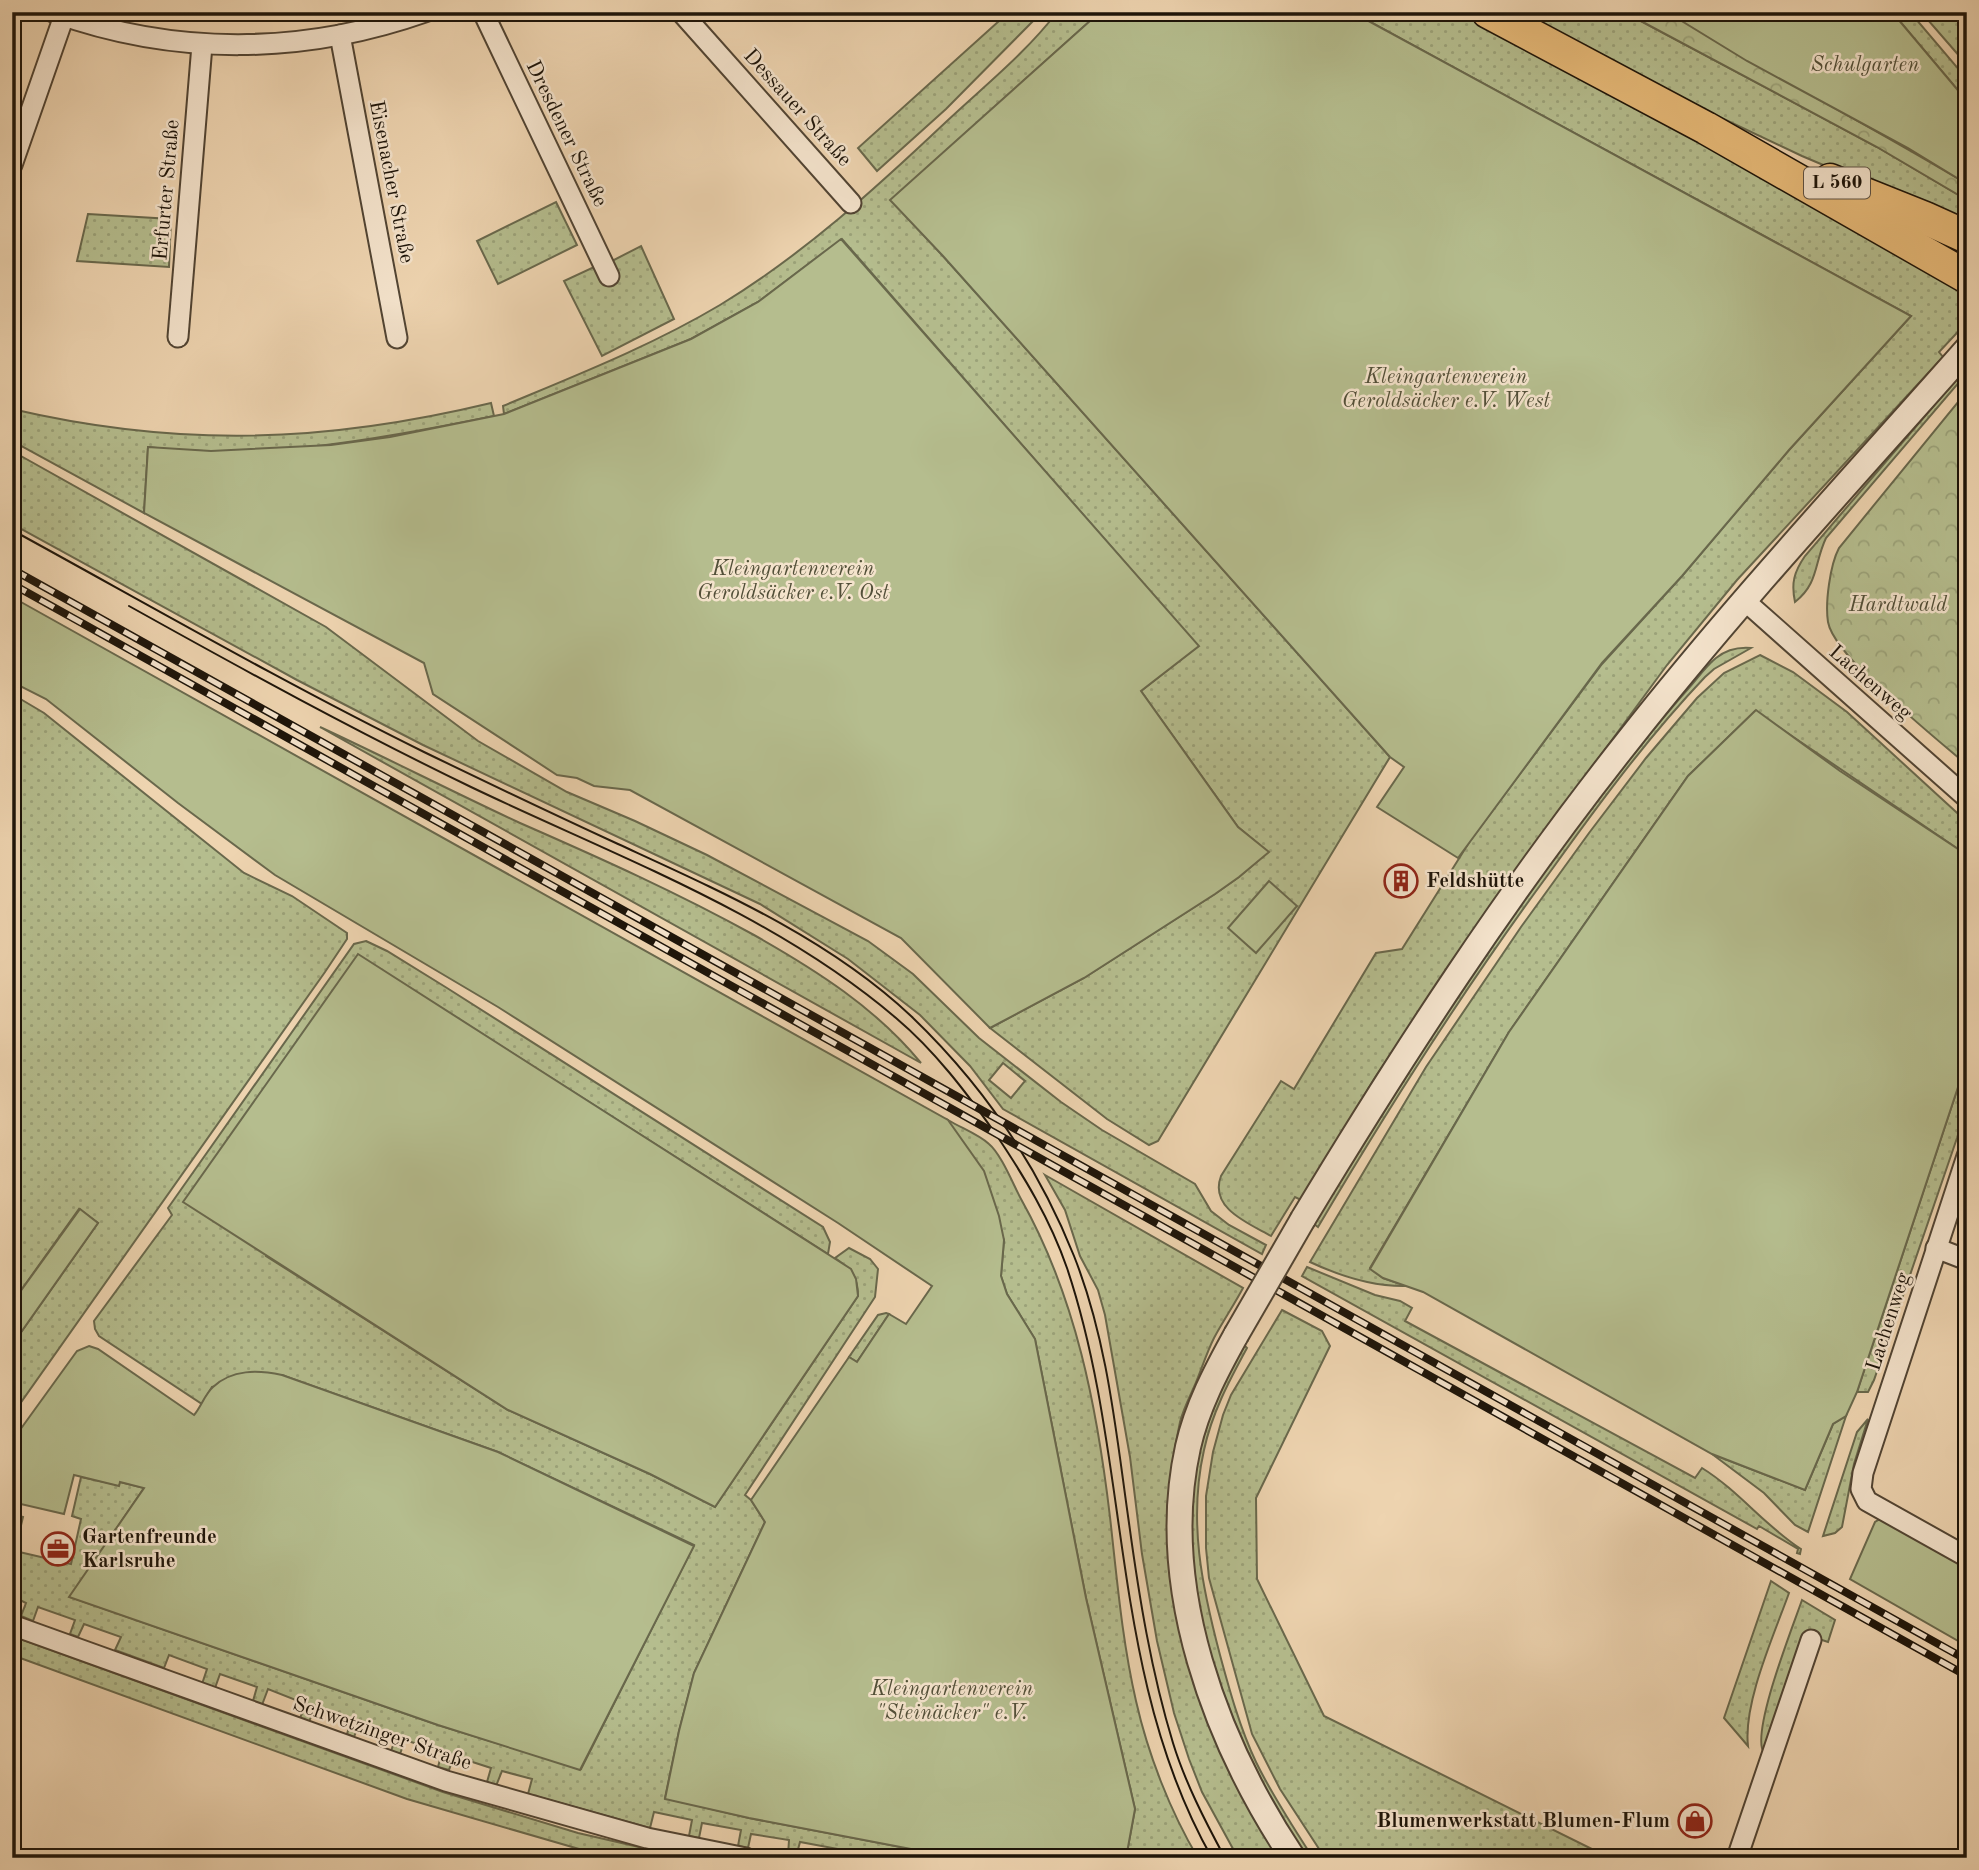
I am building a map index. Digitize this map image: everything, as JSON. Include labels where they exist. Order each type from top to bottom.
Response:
[{"type":"main road","name":"L 560","points":[[1488,12],[1706,128],[1967,277]]},
{"type":"main road","name":"L 560","points":[[1706,128],[1967,237]]},
{"type":"street","points":[[12,165],[58,14],[136,36],[202,45],[273,45],[340,35],[425,12]]},
{"type":"street","name":"Dresdener Straße","points":[[483,12],[609,276]]},
{"type":"street","name":"Dessauer Straße","points":[[681,12],[850,203]]},
{"type":"street","name":"Eisenacher Straße","points":[[340,35],[397,338]]},
{"type":"street","name":"Erfurter Straße","points":[[178,337],[202,45]]},
{"type":"street","points":[[1293,1858],[1257,1800],[1219,1720],[1197,1650],[1184,1583],[1180,1522],[1184,1468],[1210,1384],[1303,1219],[1406,1052],[1569,817],[1628,741],[1745,601],[1967,349]]},
{"type":"street","name":"Lachenweg","points":[[1745,601],[1967,798]]},
{"type":"street","name":"Lachenweg","points":[[1967,1156],[1863,1473],[1861,1489],[1867,1501],[1967,1557]]},
{"type":"street","points":[[1936,1248],[1967,1260]]},
{"type":"street","name":"Schwetzinger Straße","points":[[12,1625],[446,1781],[647,1838],[746,1858]]},
{"type":"street","points":[[1737,1858],[1811,1640]]},
{"type":"green space","points":[[1009,12],[1042,12],[946,109],[877,171],[858,148]]},
{"type":"green space","points":[[1057,12],[1100,12],[891,200],[1390,757],[1158,1141],[1149,1145],[1107,1119],[990,1028],[1084,978],[1215,894],[1268,852],[1238,827],[1141,691],[1198,646],[842,239],[758,302],[691,339],[504,414],[503,406],[667,334],[720,305],[781,264],[893,171],[1019,55]]},
{"type":"green space","name":"Kleingartenverein Geroldsäcker e.V. West","points":[[1100,12],[1352,12],[1911,316],[1602,663],[1458,858],[1377,807],[1404,767],[1390,757],[890,200]]},
{"type":"green space","points":[[1352,12],[1464,12],[1546,55],[1967,291],[1967,322],[1939,352],[1943,357],[1737,580],[1667,665],[1493,902],[1376,1076],[1301,1200],[1295,1197],[1271,1236],[1242,1220],[1225,1206],[1219,1187],[1221,1176],[1281,1081],[1294,1089],[1376,953],[1402,949],[1470,841],[1602,664],[1682,576],[1789,450],[1911,316]]},
{"type":"green space","points":[[1521,12],[1624,12],[1877,147],[1967,200],[1967,226],[1802,156],[1673,95]]},
{"type":"green space","points":[[1624,12],[1667,12],[1675,16],[1967,184],[1967,200],[1877,147]]},
{"type":"green space","name":"Schulgarten","points":[[1667,12],[1892,12],[1967,101],[1967,184],[1908,148],[1747,61]]},
{"type":"green space","points":[[1892,12],[1910,12],[1967,79],[1967,101]]},
{"type":"green space","points":[[1921,12],[1967,12],[1967,64],[1961,58]]},
{"type":"green space","points":[[556,202],[577,245],[498,284],[477,241]]},
{"type":"green space","points":[[88,214],[171,219],[169,267],[77,261]]},
{"type":"green space","name":"Kleingartenverein Geroldsäcker e.V. Ost","points":[[841,239],[1199,646],[1141,691],[1238,827],[1269,852],[1215,894],[1084,978],[990,1028],[901,938],[630,790],[594,786],[577,778],[557,775],[433,694],[424,663],[144,513],[148,447],[211,451],[331,445],[390,437],[504,414],[691,339],[758,302]]},
{"type":"green space","points":[[641,246],[674,319],[602,356],[564,281],[594,267],[603,284],[616,277],[610,262]]},
{"type":"green space","points":[[1967,367],[1967,373],[1826,538],[1812,580],[1795,602],[1794,578],[1805,556]]},
{"type":"green space","name":"Hardtwald","points":[[1967,391],[1967,765],[1888,697],[1848,655],[1834,637],[1828,622],[1827,605],[1831,574],[1839,548]]},
{"type":"green space","points":[[491,403],[494,416],[365,440],[235,451],[148,447],[144,513],[12,441],[12,409],[74,422],[134,430],[252,436],[370,426]]},
{"type":"green space","points":[[12,451],[326,627],[478,741],[567,792],[707,855],[868,941],[913,974],[979,1038],[1061,1102],[1102,1130],[1195,1184],[1211,1211],[1229,1225],[1266,1245],[1262,1254],[1003,1109],[970,1066],[920,1015],[848,959],[760,904],[423,745],[297,680],[12,524]],"holes":[[[1003,1063],[1025,1081],[1011,1098],[989,1080]]]},
{"type":"green space","name":"Kleingartenverein \"Steinäcker\" e.V.","points":[[12,597],[948,1120],[984,1171],[1004,1240],[1001,1276],[1007,1294],[1035,1339],[1086,1598],[1135,1809],[1126,1858],[958,1858],[665,1799],[694,1673],[765,1522],[751,1500],[849,1357],[857,1362],[889,1314],[906,1324],[932,1286],[838,1223],[498,1007],[275,875],[46,699],[12,682]]},
{"type":"green space","points":[[1751,648],[1705,677],[1663,723],[1605,797],[1488,958],[1401,1091],[1318,1227],[1314,1224],[1457,997],[1572,832],[1709,665],[1728,651]]},
{"type":"green space","points":[[1760,655],[1793,672],[1847,712],[1967,822],[1967,855],[1755,711],[1688,776],[1509,1032],[1370,1268],[1383,1278],[1407,1286],[1357,1280],[1310,1262],[1426,1067],[1589,833],[1646,758],[1697,698],[1724,673]]},
{"type":"green space","points":[[12,694],[44,713],[244,873],[292,896],[347,933],[347,939],[12,1415],[12,1345],[98,1223],[79,1209],[12,1303]]},
{"type":"green space","points":[[1756,710],[1840,771],[1967,855],[1967,1060],[1857,1392],[1846,1416],[1833,1424],[1805,1490],[1712,1454],[1423,1292],[1383,1278],[1370,1269],[1509,1032],[1688,776]]},
{"type":"green space","points":[[320,727],[668,890],[754,935],[800,962],[865,1008],[921,1063]]},
{"type":"green space","points":[[1269,881],[1297,906],[1256,953],[1228,928]]},
{"type":"green space","points":[[366,941],[447,988],[823,1227],[830,1242],[828,1254],[358,955],[266,1256],[508,1410],[650,1474],[715,1507],[858,1296],[857,1283],[852,1274],[835,1258],[849,1248],[870,1259],[878,1269],[875,1297],[745,1495],[765,1522],[694,1673],[665,1798],[749,1818],[958,1858],[883,1858],[849,1851],[847,1858],[837,1858],[838,1849],[800,1842],[796,1857],[788,1856],[789,1840],[751,1834],[748,1848],[738,1846],[741,1830],[702,1823],[699,1838],[689,1836],[692,1820],[654,1812],[650,1828],[528,1794],[532,1779],[502,1771],[496,1786],[487,1782],[491,1768],[454,1756],[449,1770],[438,1767],[442,1752],[405,1740],[400,1754],[391,1751],[396,1737],[359,1724],[354,1737],[347,1734],[351,1721],[314,1709],[309,1722],[300,1718],[306,1704],[268,1689],[262,1705],[253,1701],[257,1687],[220,1674],[215,1688],[202,1684],[207,1669],[169,1655],[164,1668],[115,1650],[121,1637],[84,1624],[78,1637],[70,1634],[75,1620],[38,1607],[33,1621],[21,1616],[26,1603],[12,1596],[12,1514],[23,1517],[15,1551],[71,1564],[81,1519],[72,1516],[81,1477],[144,1488],[70,1597],[438,1725],[581,1769],[694,1545],[498,1452],[282,1375],[212,1387],[202,1404],[99,1336],[95,1329],[94,1321],[172,1215],[168,1208],[354,944]]},
{"type":"green space","points":[[358,954],[851,1269],[856,1279],[858,1296],[715,1507],[650,1474],[508,1410],[183,1202]]},
{"type":"green space","points":[[1967,1060],[1967,1105],[1957,1138],[1874,1380],[1868,1392],[1857,1392]]},
{"type":"green space","points":[[948,1120],[985,1140],[998,1155],[1040,1236],[1070,1314],[1091,1394],[1105,1476],[1123,1632],[1136,1701],[1161,1782],[1198,1858],[1126,1858],[1135,1809],[1086,1598],[1035,1339],[1007,1294],[1001,1276],[1004,1240]]},
{"type":"green space","points":[[1045,1175],[1243,1288],[1214,1338],[1181,1418],[1171,1479],[1169,1537],[1174,1593],[1202,1704],[1224,1757],[1281,1858],[1238,1858],[1202,1792],[1189,1759],[1174,1713],[1157,1641],[1142,1554],[1130,1457],[1105,1315],[1098,1290],[1080,1256],[1065,1210]]},
{"type":"green space","points":[[80,1209],[98,1223],[12,1345],[12,1303]]},
{"type":"green space","points":[[1307,1267],[1375,1295],[1400,1301],[1412,1308],[1405,1321],[1695,1478],[1702,1468],[1801,1549],[1800,1554],[1797,1553],[1798,1549],[1759,1526],[1757,1529],[1302,1276]]},
{"type":"green space","points":[[1282,1310],[1322,1331],[1330,1346],[1256,1498],[1257,1579],[1324,1716],[1610,1858],[1325,1858],[1280,1789],[1252,1734],[1209,1578],[1206,1496],[1213,1452],[1231,1395]]},
{"type":"green space","points":[[889,1314],[857,1362],[849,1357],[878,1315]]},
{"type":"green space","points":[[1244,1345],[1247,1348],[1216,1410],[1207,1436],[1197,1502],[1199,1554],[1213,1630],[1245,1736],[1269,1787],[1313,1858],[1308,1858],[1284,1820],[1260,1778],[1239,1732],[1220,1685],[1195,1588],[1191,1540],[1192,1495],[1199,1454],[1210,1417]]},
{"type":"green space","points":[[89,1346],[98,1349],[194,1415],[210,1390],[228,1377],[246,1372],[282,1375],[498,1452],[694,1546],[580,1770],[438,1725],[69,1597],[144,1488],[120,1482],[119,1486],[74,1475],[64,1514],[12,1502],[12,1441],[77,1351]]},
{"type":"green space","points":[[1846,1416],[1808,1532],[1795,1525],[1764,1493],[1712,1454],[1805,1490],[1833,1424]]},
{"type":"green space","points":[[1868,1419],[1854,1464],[1842,1527],[1835,1533],[1823,1536],[1857,1432]]},
{"type":"green space","points":[[1880,1519],[1967,1567],[1967,1646],[1850,1579],[1875,1522]]},
{"type":"green space","points":[[1771,1581],[1789,1593],[1755,1690],[1750,1710],[1748,1746],[1724,1718]]},
{"type":"green space","points":[[1802,1600],[1835,1620],[1828,1642],[1819,1639],[1764,1753],[1761,1742],[1767,1703]]},
{"type":"green space","points":[[12,1636],[443,1792],[578,1833],[687,1858],[610,1858],[407,1799],[12,1655]]},
{"type":"tram line","points":[[1952,12],[1967,21]]},
{"type":"tram line","points":[[12,530],[372,726],[772,918],[845,963],[879,988],[937,1042],[984,1098],[1025,1158],[1060,1223],[1086,1288],[1109,1388],[1137,1578],[1158,1689],[1183,1772],[1225,1858]]},
{"type":"tram line","points":[[129,606],[428,766],[745,917],[798,947],[848,981],[896,1018],[937,1058],[973,1102],[1016,1165],[1036,1198],[1067,1268],[1088,1342],[1138,1642],[1155,1716],[1179,1788],[1212,1858]]},
{"type":"railway","points":[[12,569],[1967,1660]]},
{"type":"railway","points":[[12,584],[1967,1676]]},
{"type":"place","name":"Feldshütte","points":[[1401,881]]},
{"type":"place","name":"Gartenfreunde Karlsruhe","points":[[58,1549]]},
{"type":"place","name":"Blumenwerkstatt Blumen-Flum","points":[[1695,1821]]}]
